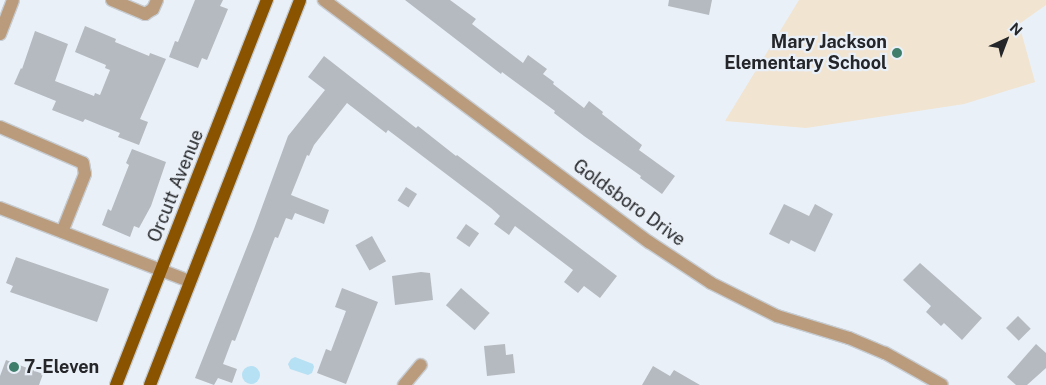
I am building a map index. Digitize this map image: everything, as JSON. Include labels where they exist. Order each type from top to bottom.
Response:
[{"type":"main road","name":"Orcutt Avenue","points":[[116,385],[266,0]]},
{"type":"main road","points":[[150,385],[300,0]]},
{"type":"street","points":[[0,34],[13,0]]},
{"type":"street","points":[[112,0],[145,14],[153,9],[157,0]]},
{"type":"street","name":"Goldsboro Drive","points":[[324,0],[649,242],[712,283],[777,316],[849,338],[885,353],[942,385]]},
{"type":"street","points":[[0,127],[83,163],[85,174],[62,232]]},
{"type":"street","points":[[0,208],[189,281]]},
{"type":"street","points":[[404,385],[421,365]]},
{"type":"shaded area","name":"Mary Jackson Elementary School","points":[[799,0],[1046,0],[1046,5],[1019,24],[1035,82],[964,104],[806,128],[725,121]]},
{"type":"water","points":[[295,357],[313,364],[312,373],[308,375],[290,369],[288,364]]},
{"type":"water","points":[[251,366],[257,369],[260,375],[257,381],[251,384],[245,381],[242,375],[245,369]]},
{"type":"building","points":[[195,0],[223,0],[220,6],[228,9],[207,60],[202,58],[198,68],[169,57],[175,41],[178,42]]},
{"type":"building","points":[[405,0],[450,0],[476,19],[472,24],[523,63],[528,55],[547,69],[543,74],[584,108],[589,101],[603,112],[602,114],[642,145],[639,150],[675,176],[662,194],[640,178],[641,176],[554,113],[555,111],[502,72],[501,74]]},
{"type":"building","points":[[669,0],[712,0],[709,15],[668,6]]},
{"type":"building","points":[[85,26],[116,39],[115,42],[149,56],[150,53],[166,59],[140,119],[148,122],[139,145],[118,137],[120,133],[85,119],[83,122],[52,110],[56,101],[14,84],[22,69],[35,31],[68,44],[55,81],[94,96],[95,93],[100,95],[110,70],[105,68],[106,65],[75,52]]},
{"type":"building","points":[[324,56],[416,128],[418,126],[617,276],[600,298],[584,286],[578,293],[564,282],[573,270],[515,226],[509,235],[494,224],[500,216],[491,208],[388,130],[386,133],[347,103],[314,145],[309,156],[307,155],[291,195],[329,210],[324,224],[295,213],[292,220],[286,218],[278,238],[275,237],[235,341],[232,340],[223,364],[237,369],[232,383],[218,378],[214,385],[195,378],[254,229],[288,136],[325,90],[308,77]]},
{"type":"building","points":[[132,149],[166,162],[151,206],[139,228],[134,226],[130,237],[102,225],[108,209],[111,211],[129,165],[126,163]]},
{"type":"building","points":[[406,187],[417,194],[409,207],[398,201]]},
{"type":"building","points":[[784,204],[809,216],[815,204],[833,214],[815,252],[791,240],[789,244],[769,234]]},
{"type":"building","points":[[466,224],[479,233],[469,247],[456,238]]},
{"type":"building","points":[[372,236],[386,261],[369,271],[355,245]]},
{"type":"building","points":[[16,257],[109,289],[97,322],[10,292],[13,286],[6,283]]},
{"type":"building","points":[[920,263],[982,318],[962,340],[944,323],[941,326],[926,312],[931,306],[903,280]]},
{"type":"building","points":[[421,272],[430,273],[433,300],[395,305],[392,276]]},
{"type":"building","points":[[342,288],[378,302],[346,384],[317,373],[326,349],[331,351],[346,311],[335,307]]},
{"type":"building","points":[[461,288],[490,313],[475,330],[446,305]]},
{"type":"building","points":[[1018,316],[1031,329],[1019,341],[1006,328]]},
{"type":"building","points":[[505,344],[506,355],[513,354],[515,373],[487,376],[484,346]]},
{"type":"building","points":[[1036,344],[1046,353],[1046,368],[1027,385],[1016,385],[1007,377]]},
{"type":"building","name":"7-Eleven","points":[[6,360],[43,374],[39,385],[0,385],[0,376]]},
{"type":"building","points":[[653,366],[670,376],[674,370],[700,385],[642,385]]},
{"type":"place","name":"Mary Jackson Elementary School","points":[[897,53]]},
{"type":"place","name":"7-Eleven","points":[[14,367]]}]
